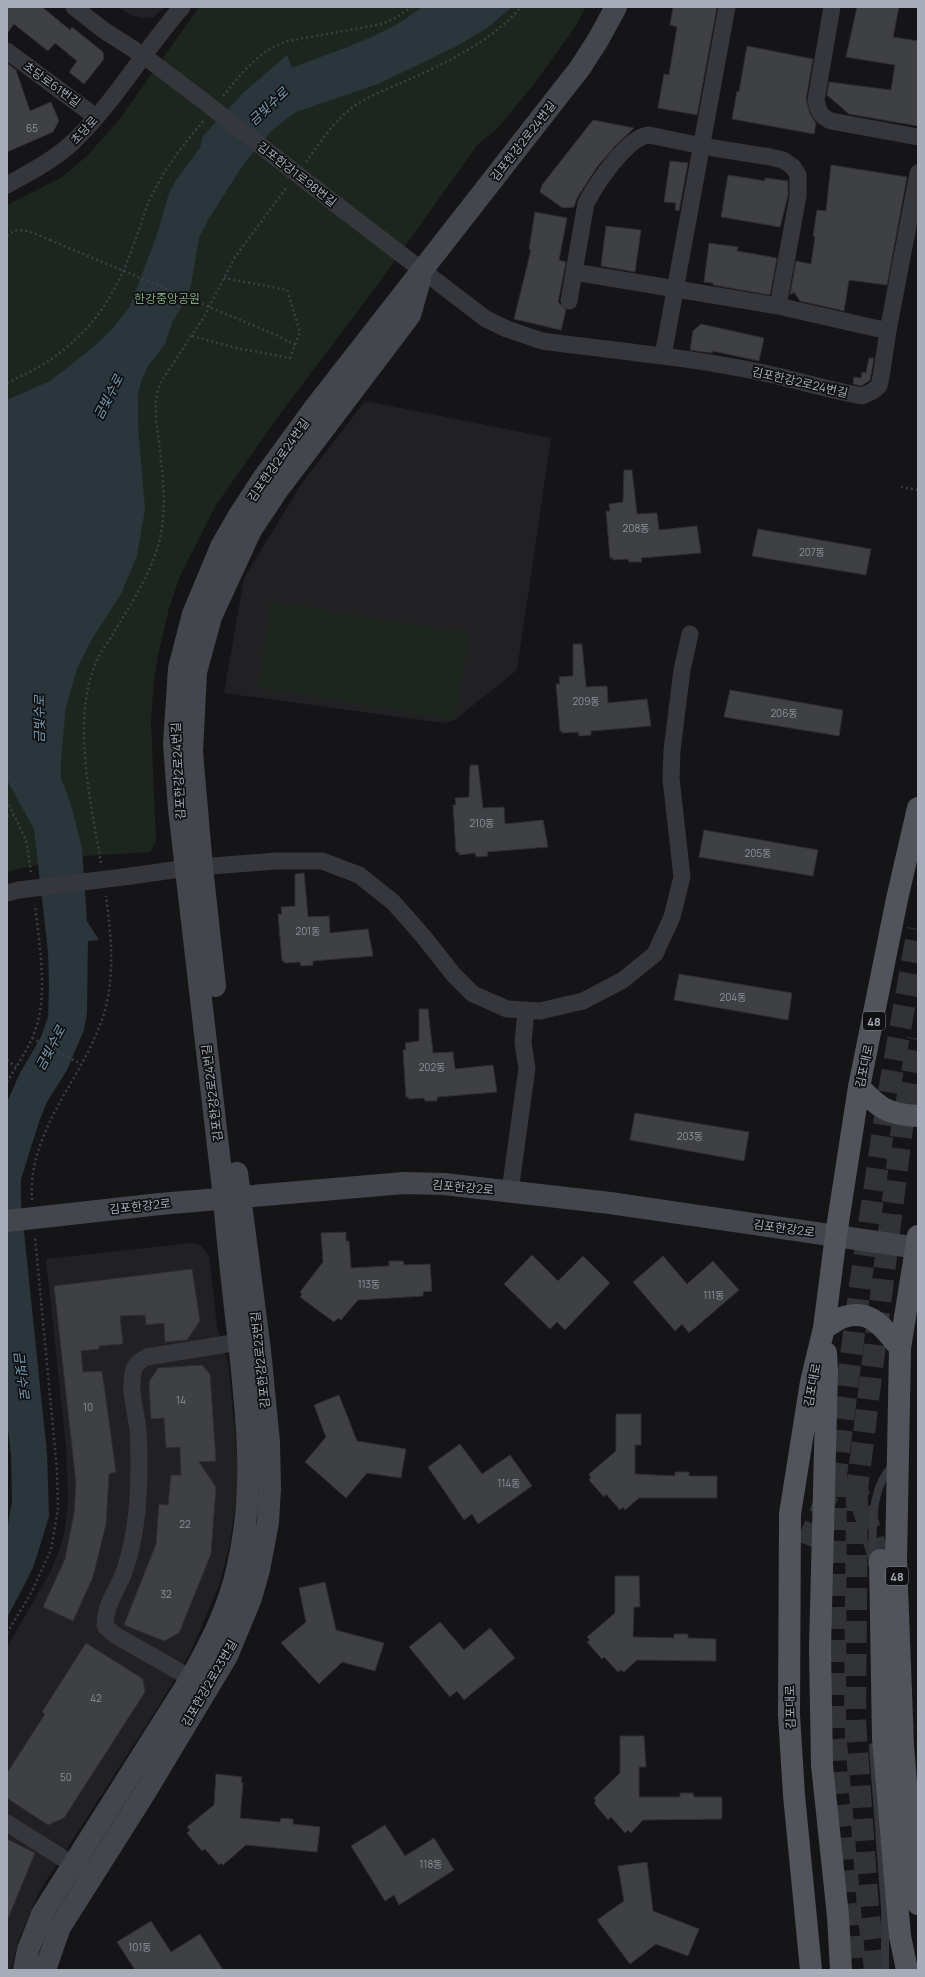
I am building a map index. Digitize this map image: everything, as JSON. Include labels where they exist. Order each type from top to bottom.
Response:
[{"type":"main road","name":"김포대로","points":[[811,1970],[794,1795],[789,1714],[790,1514],[811,1382],[824,1328],[836,1235],[859,1087],[897,899],[918,808]]},
{"type":"main road","points":[[859,1087],[879,1107],[893,1114],[918,1116]]},
{"type":"main road","name":"48","points":[[917,1244],[900,1348],[896,1561],[903,1745],[911,1847],[918,1904]]},
{"type":"main road","points":[[841,1970],[838,1916],[822,1765],[820,1648],[827,1371],[824,1328],[844,1317],[858,1315],[872,1317],[900,1348]]},
{"type":"main road","points":[[807,1545],[808,1735],[829,1970]]},
{"type":"main road","points":[[880,1560],[883,1738],[900,1936],[907,1970]]},
{"type":"street","name":"김포한강1로98번길","points":[[74,7],[102,29],[144,56],[422,271]]},
{"type":"street","name":"초당로","points":[[7,184],[56,157],[73,143],[96,117],[182,7]]},
{"type":"street","name":"김포한강2로24번길","points":[[232,1198],[194,868],[179,809],[174,744],[179,668],[192,614],[221,547],[262,480],[392,307],[422,271],[580,68],[598,40],[616,7]]},
{"type":"street","points":[[663,356],[727,7]]},
{"type":"street","points":[[832,7],[816,100],[818,109],[824,118],[832,121],[918,137]]},
{"type":"street","name":"초당로61번길","points":[[7,51],[96,117]]},
{"type":"street","points":[[569,301],[586,203],[630,144],[642,136],[650,135],[702,146],[783,160],[793,167],[798,174],[798,196],[778,306]]},
{"type":"street","name":"김포한강2로24번길","points":[[422,271],[486,319],[526,337],[542,341],[663,356],[764,373],[862,396],[873,391],[879,386],[918,173]]},
{"type":"street","points":[[574,272],[778,306],[888,331]]},
{"type":"street","points":[[20,894],[131,876],[194,868],[276,861],[322,861],[359,875],[393,902],[424,936],[448,968],[473,994],[507,1008],[540,1011],[583,1001],[623,980],[655,954],[672,917],[682,877],[671,779],[672,750],[682,670],[690,634]]},
{"type":"street","points":[[510,1191],[527,1068],[524,1043],[526,1010]]},
{"type":"street","name":"김포한강2로","points":[[7,1221],[160,1204],[404,1183],[444,1184],[610,1203],[836,1235],[917,1244]]},
{"type":"street","name":"김포한강2로23번길","points":[[45,1970],[60,1927],[146,1791],[199,1683],[208,1648],[230,1596],[237,1570],[248,1508],[250,1480],[248,1436],[229,1254],[232,1198]]},
{"type":"street","name":"김포한강2로23번길","points":[[24,1970],[28,1950],[42,1914],[72,1864],[199,1683],[227,1656],[251,1598],[264,1547],[270,1496],[269,1442],[260,1350],[232,1198]]},
{"type":"street","points":[[199,1683],[115,1635],[105,1626],[105,1613],[124,1572],[134,1534],[138,1500],[138,1430],[133,1375],[135,1368],[139,1361],[147,1357],[239,1342]]},
{"type":"street","points":[[7,1823],[91,1876]]},
{"type":"lane","points":[[872,1581],[876,1493],[886,1472],[897,1461]]},
{"type":"lane","points":[[873,1738],[874,1777],[885,1908],[885,1970]]},
{"type":"path","points":[[218,102],[253,62],[274,45],[288,41],[382,24],[396,18],[412,7]]},
{"type":"path","points":[[303,166],[337,122],[350,109],[454,58],[495,31],[521,7]]},
{"type":"path","points":[[7,383],[42,365],[62,351],[83,334],[97,318],[118,284],[136,241],[145,209],[162,176],[208,115]]},
{"type":"path","points":[[101,866],[87,768],[85,743],[85,704],[90,680],[97,661],[136,595],[156,555],[161,533],[164,493],[156,420],[156,391],[192,336],[235,256],[289,185]]},
{"type":"path","points":[[7,236],[16,230],[24,230],[276,335],[295,345]]},
{"type":"path","points":[[192,336],[236,348],[290,358],[300,332],[287,290],[224,278]]},
{"type":"path","points":[[901,487],[918,490]]},
{"type":"path","points":[[7,800],[26,840],[31,875]]},
{"type":"path","points":[[7,816],[15,815]]},
{"type":"path","points":[[32,1206],[31,1191],[40,1144],[81,1064],[104,1011],[111,977],[112,951],[105,889]]},
{"type":"path","points":[[7,1082],[32,1038],[40,1011],[40,950],[20,894]]},
{"type":"path","points":[[32,1038],[81,1064]]},
{"type":"path","points":[[7,1060],[16,1067]]},
{"type":"path","points":[[7,1633],[30,1595],[51,1550],[58,1509],[57,1470],[34,1230]]},
{"type":"shaded area","points":[[117,7],[165,7],[154,17],[142,18],[133,16]]},
{"type":"shaded area","points":[[365,401],[551,438],[517,670],[455,720],[443,723],[224,693],[244,578],[302,483]]},
{"type":"shaded area","points":[[191,1243],[201,1245],[209,1256],[217,1327],[228,1362],[238,1466],[237,1493],[230,1542],[219,1586],[190,1653],[160,1704],[39,1892],[19,1939],[11,1970],[7,1970],[7,1647],[51,1571],[60,1548],[65,1528],[68,1500],[66,1446],[46,1259]]},
{"type":"green space","name":"한강중앙공원","points":[[199,7],[586,7],[575,27],[534,84],[497,129],[478,144],[378,284],[277,418],[216,505],[180,576],[169,608],[157,659],[151,720],[156,841],[150,852],[67,857],[7,872],[7,205],[62,177],[88,155],[119,120]]},
{"type":"green space","points":[[271,601],[469,633],[455,720],[257,687]]},
{"type":"water","name":"금빛수로","points":[[422,7],[512,7],[487,28],[459,45],[378,84],[296,112],[272,130],[245,162],[209,218],[199,238],[191,286],[185,301],[172,323],[165,344],[148,366],[138,393],[138,427],[145,509],[137,556],[121,594],[92,639],[77,669],[66,707],[61,758],[61,778],[71,805],[82,848],[87,921],[99,940],[88,941],[87,1013],[84,1030],[67,1070],[47,1102],[21,1179],[21,1203],[47,1453],[49,1517],[33,1568],[7,1618],[7,1530],[12,1501],[11,1457],[7,1419],[7,1102],[20,1073],[41,1037],[48,1017],[49,987],[48,952],[34,829],[7,780],[7,400],[50,381],[91,349],[114,327],[129,308],[157,235],[169,193],[176,180],[200,148],[203,136],[243,93],[287,55],[292,68],[376,35],[392,27]]},
{"type":"building","points":[[7,7],[42,7],[70,30],[72,27],[103,52],[104,59],[84,84],[69,72],[77,61],[55,43],[48,51],[14,24],[7,34]]},
{"type":"building","points":[[673,7],[717,7],[697,115],[658,108],[664,74],[669,75],[677,27],[670,25]]},
{"type":"building","points":[[857,7],[899,7],[893,37],[918,41],[918,126],[849,114],[827,95],[829,82],[891,90],[895,65],[846,57]]},
{"type":"building","points":[[747,46],[813,59],[806,99],[810,114],[816,123],[814,134],[732,119],[737,91],[739,92]]},
{"type":"building","points":[[7,63],[16,70],[30,111],[51,102],[59,121],[53,132],[7,152]]},
{"type":"building","points":[[593,120],[634,128],[615,146],[597,167],[577,198],[574,207],[563,208],[540,192],[542,185]]},
{"type":"building","points":[[670,161],[688,163],[679,211],[675,210],[676,203],[664,202]]},
{"type":"building","points":[[831,165],[907,177],[887,285],[849,280],[844,311],[800,301],[794,292],[790,295],[796,261],[811,264],[817,210],[826,211]]},
{"type":"building","points":[[728,175],[765,181],[765,178],[788,181],[788,195],[780,227],[721,217]]},
{"type":"building","points":[[535,212],[567,218],[559,260],[566,262],[558,302],[566,310],[561,330],[514,319],[531,250],[529,249]]},
{"type":"building","points":[[606,226],[641,230],[635,272],[601,266]]},
{"type":"building","points":[[709,243],[738,247],[737,251],[777,258],[770,295],[713,285],[713,283],[704,282]]},
{"type":"building","points":[[701,324],[764,338],[759,361],[713,351],[712,353],[690,350],[693,331]]},
{"type":"building","points":[[869,358],[874,358],[870,380],[861,386],[853,384],[854,377],[861,378],[862,372],[866,373]]},
{"type":"building","points":[[624,470],[632,470],[637,514],[657,513],[659,530],[697,526],[701,553],[641,558],[642,562],[629,562],[628,559],[613,560],[613,558],[610,558],[606,511],[610,511],[609,504],[623,502]]},
{"type":"building","points":[[758,529],[871,549],[866,575],[752,556]]},
{"type":"building","points":[[573,644],[582,644],[586,687],[607,686],[608,703],[647,699],[651,726],[591,731],[591,735],[579,736],[578,732],[562,733],[562,731],[560,731],[556,684],[560,684],[559,677],[573,676]]},
{"type":"building","points":[[730,690],[843,710],[839,736],[724,717]]},
{"type":"building","points":[[470,765],[478,765],[483,808],[504,807],[505,824],[543,820],[548,847],[487,852],[488,856],[476,857],[475,853],[459,855],[459,852],[456,852],[453,805],[456,805],[455,798],[469,797]]},
{"type":"building","points":[[704,830],[818,850],[813,876],[699,857]]},
{"type":"building","points":[[304,873],[308,917],[329,916],[330,933],[368,929],[373,956],[313,961],[313,965],[301,966],[300,962],[284,963],[284,961],[282,961],[278,914],[282,914],[281,907],[295,906],[295,874]]},
{"type":"building","points":[[679,974],[792,993],[788,1020],[674,1000]]},
{"type":"building","points":[[419,1009],[428,1009],[433,1053],[453,1052],[455,1069],[493,1065],[497,1092],[437,1097],[437,1101],[425,1101],[424,1098],[408,1099],[409,1097],[406,1097],[403,1050],[406,1050],[405,1043],[419,1041]]},
{"type":"building","points":[[635,1113],[749,1132],[744,1161],[630,1140]]},
{"type":"building","points":[[346,1232],[346,1241],[349,1241],[351,1268],[389,1266],[389,1261],[403,1261],[404,1265],[430,1264],[432,1291],[423,1292],[423,1296],[358,1300],[341,1320],[338,1318],[334,1322],[300,1297],[302,1294],[300,1292],[323,1262],[321,1233]]},
{"type":"building","points":[[532,1255],[558,1281],[583,1256],[610,1283],[565,1330],[557,1322],[550,1329],[504,1284]]},
{"type":"building","points":[[663,1256],[687,1284],[713,1261],[739,1290],[689,1333],[682,1324],[675,1331],[633,1282]]},
{"type":"building","points":[[192,1269],[200,1321],[187,1340],[165,1342],[164,1323],[146,1325],[145,1315],[120,1316],[123,1344],[99,1346],[99,1349],[81,1351],[83,1372],[102,1371],[116,1472],[109,1474],[106,1524],[93,1577],[73,1621],[43,1607],[65,1559],[74,1513],[76,1483],[54,1286]]},
{"type":"building","points":[[202,1365],[210,1374],[216,1461],[199,1462],[216,1487],[211,1554],[179,1633],[164,1641],[124,1625],[156,1544],[159,1504],[168,1505],[171,1475],[181,1475],[180,1447],[166,1448],[164,1418],[151,1419],[149,1382],[158,1368]]},
{"type":"building","points":[[339,1395],[357,1441],[406,1449],[401,1478],[367,1473],[346,1498],[305,1462],[326,1437],[314,1405]]},
{"type":"building","points":[[616,1414],[641,1414],[641,1445],[635,1445],[635,1474],[675,1476],[675,1472],[689,1472],[689,1476],[717,1476],[717,1498],[639,1498],[625,1510],[623,1507],[620,1510],[606,1494],[604,1497],[589,1480],[591,1477],[589,1474],[616,1451]]},
{"type":"building","points":[[460,1444],[482,1474],[510,1455],[532,1486],[478,1524],[472,1514],[464,1520],[428,1467]]},
{"type":"building","points":[[615,1576],[639,1576],[640,1607],[634,1607],[633,1637],[674,1638],[674,1634],[688,1634],[688,1638],[716,1639],[716,1661],[637,1660],[624,1672],[621,1670],[618,1672],[604,1657],[602,1659],[587,1642],[590,1640],[587,1637],[615,1613]]},
{"type":"building","points":[[325,1582],[336,1630],[384,1643],[375,1671],[342,1662],[319,1684],[281,1643],[306,1622],[299,1588]]},
{"type":"building","points":[[440,1622],[464,1650],[490,1628],[515,1658],[464,1700],[457,1691],[450,1697],[409,1647]]},
{"type":"building","points":[[86,1643],[143,1679],[145,1692],[64,1818],[48,1825],[7,1798],[7,1773],[45,1714],[42,1712]]},
{"type":"building","points":[[620,1736],[644,1736],[646,1767],[639,1767],[639,1797],[680,1797],[680,1793],[693,1793],[694,1797],[722,1797],[722,1819],[643,1820],[631,1833],[628,1830],[625,1833],[611,1817],[608,1820],[594,1803],[596,1801],[594,1798],[620,1773]]},
{"type":"building","points":[[216,1774],[242,1777],[241,1782],[243,1783],[240,1818],[280,1822],[281,1818],[293,1819],[293,1824],[320,1827],[317,1852],[246,1845],[223,1865],[221,1863],[219,1865],[205,1849],[202,1851],[187,1833],[190,1830],[187,1827],[214,1805]]},
{"type":"building","points":[[385,1825],[405,1856],[434,1838],[454,1870],[399,1905],[394,1895],[385,1901],[351,1846]]},
{"type":"building","points":[[7,1839],[35,1853],[7,1921]]},
{"type":"building","points":[[647,1862],[653,1911],[699,1929],[688,1956],[656,1944],[630,1964],[597,1920],[624,1901],[618,1866]]},
{"type":"building","points":[[151,1921],[171,1952],[200,1934],[223,1970],[135,1970],[117,1942]]},
{"type":"tunnel","points":[[807,1545],[836,1475],[860,1286],[888,1097],[918,929]]},
{"type":"tunnel","points":[[880,1560],[857,1489],[902,1128],[918,1039]]},
{"type":"tunnel","points":[[836,1475],[835,1730],[855,1970]]},
{"type":"tunnel","points":[[857,1489],[855,1720],[868,1909],[875,1970]]}]
